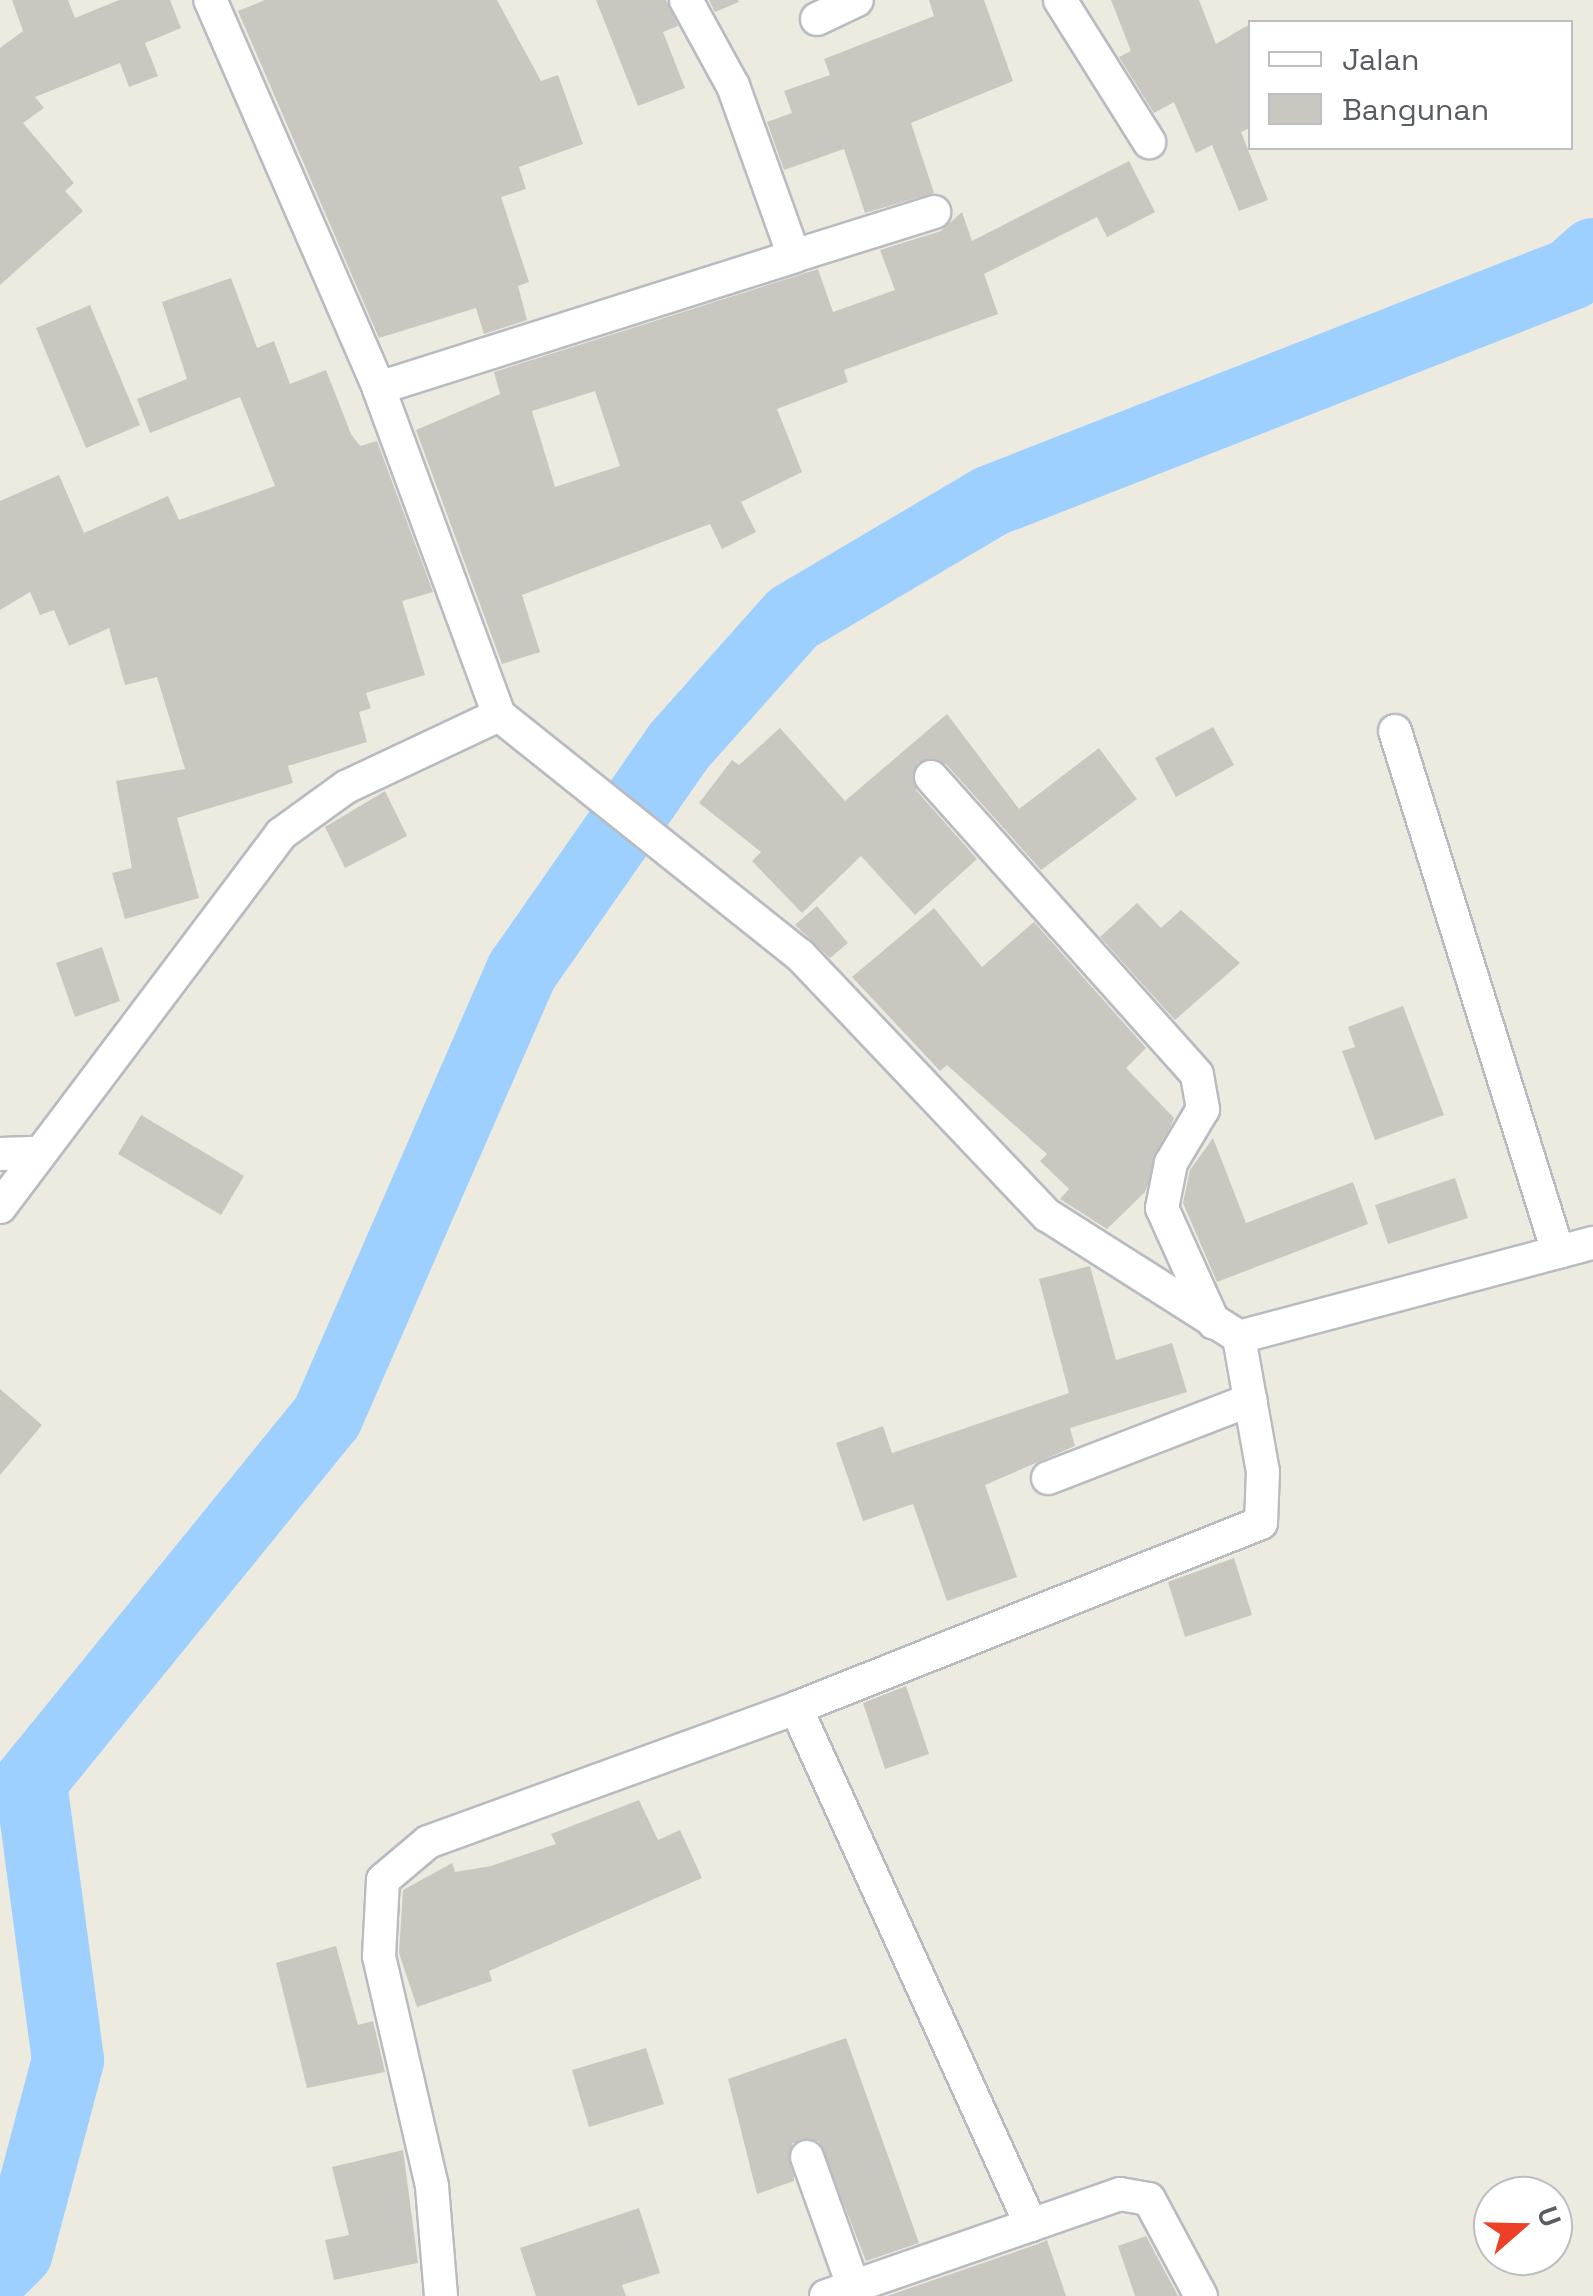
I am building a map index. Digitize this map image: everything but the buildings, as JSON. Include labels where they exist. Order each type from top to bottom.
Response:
[{"type":"street","points":[[210,0],[379,388],[500,715],[544,756],[711,876],[935,1090],[1046,1215],[1226,1330],[1593,1242]]},
{"type":"street","points":[[686,0],[733,86],[794,256]]},
{"type":"street","points":[[817,19],[857,0]]},
{"type":"street","points":[[1060,0],[1149,142]]},
{"type":"street","points":[[379,388],[934,212]]},
{"type":"street","points":[[0,1207],[281,834],[346,787],[500,715]]},
{"type":"street","points":[[1394,732],[1558,1252]]},
{"type":"street","points":[[441,2296],[432,2186],[379,1956],[383,1880],[428,1842],[796,1708],[1253,1529],[1265,1512],[1250,1400],[1226,1330],[1162,1208],[1172,1163],[1204,1109],[1197,1074],[931,776]]},
{"type":"street","points":[[0,1154],[37,1154]]},
{"type":"street","points":[[1048,1478],[1250,1400]]},
{"type":"street","points":[[796,1708],[1031,2226]]},
{"type":"street","points":[[807,2157],[840,2292],[1120,2194],[1149,2198],[1202,2296]]},
{"type":"waterway","points":[[0,2269],[17,2252],[68,2060],[31,1781],[327,1417],[522,971],[678,747],[793,618],[991,501],[1571,274],[1593,254]]}]
